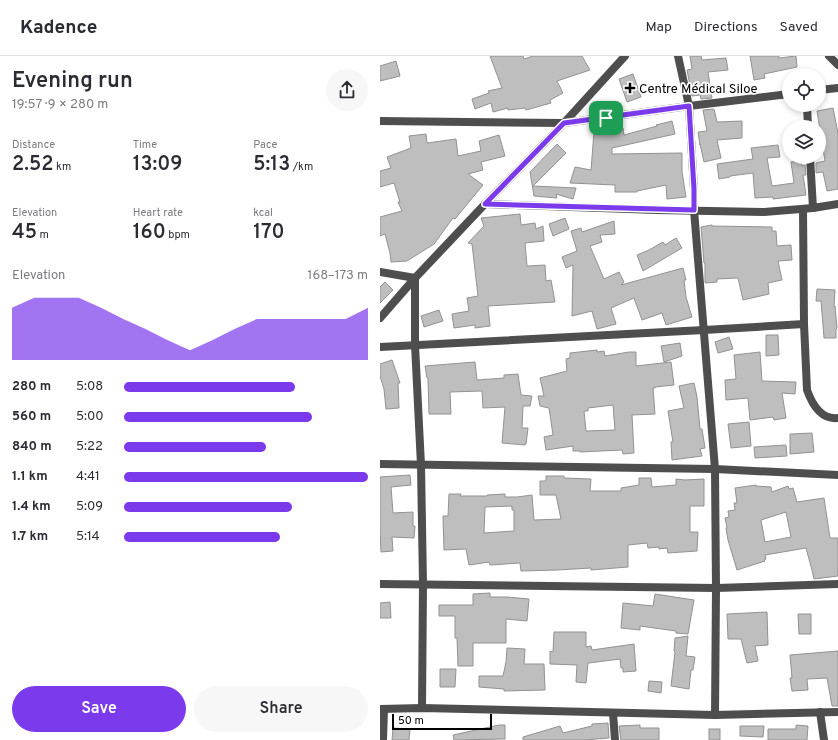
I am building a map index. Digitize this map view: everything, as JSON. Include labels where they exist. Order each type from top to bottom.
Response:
[{"type":"street","points":[[380,318],[415,278],[564,123],[625,56]]},
{"type":"street","points":[[678,56],[689,106],[694,210],[715,469],[715,715]]},
{"type":"street","points":[[829,56],[838,65]]},
{"type":"street","points":[[826,89],[838,88]]},
{"type":"street","points":[[380,121],[564,123],[782,95]]},
{"type":"street","points":[[810,164],[813,208]]},
{"type":"street","points":[[485,204],[764,212],[813,208],[838,204]]},
{"type":"street","points":[[803,209],[804,324],[807,390],[810,400],[816,408],[824,415],[838,418]]},
{"type":"street","points":[[380,272],[415,278]]},
{"type":"street","points":[[415,278],[415,345],[421,465],[423,584],[422,708]]},
{"type":"street","points":[[380,347],[804,324]]},
{"type":"street","points":[[380,464],[715,469],[838,475]]},
{"type":"street","points":[[380,584],[716,588],[838,584]]},
{"type":"street","points":[[383,740],[382,709],[422,708],[715,715],[838,712]]},
{"type":"street","points":[[820,712],[824,740]]},
{"type":"street","points":[[613,713],[615,740]]},
{"type":"building","points":[[490,56],[523,56],[524,59],[533,56],[582,56],[590,70],[557,81],[563,93],[550,100],[551,103],[526,110],[525,108],[508,110],[508,108],[493,112],[491,103],[475,109],[472,99],[489,93],[488,91],[502,88]]},
{"type":"building","points":[[690,56],[701,56],[702,60],[726,58],[728,70],[708,72],[712,98],[701,99],[700,95],[692,96],[687,70],[692,69]]},
{"type":"building","points":[[750,56],[779,56],[779,58],[796,56],[797,67],[782,68],[782,70],[764,74],[765,78],[754,80]]},
{"type":"building","points":[[396,61],[400,76],[380,81],[380,66]]},
{"type":"building","points":[[633,74],[641,97],[627,102],[619,79]]},
{"type":"building","points":[[833,108],[838,133],[838,189],[827,191],[823,172],[816,173],[816,164],[826,164],[826,120],[818,120],[817,112],[826,112],[826,109]]},
{"type":"building","points":[[714,109],[717,122],[742,121],[742,138],[717,140],[721,158],[704,162],[698,132],[707,131],[703,110]]},
{"type":"building","points":[[672,121],[675,134],[612,148],[612,154],[682,153],[682,172],[686,197],[667,199],[666,185],[637,192],[615,192],[615,185],[570,183],[575,167],[591,170],[594,132],[608,132],[608,129],[623,128],[624,135]]},
{"type":"building","points":[[426,134],[427,143],[456,139],[458,156],[481,151],[479,141],[499,135],[505,156],[481,162],[483,170],[468,174],[483,185],[455,219],[453,218],[434,244],[407,261],[391,262],[385,234],[380,236],[380,217],[402,211],[398,202],[400,202],[394,183],[380,187],[380,171],[391,168],[387,157],[411,148],[409,136]]},
{"type":"building","points":[[557,144],[566,153],[533,186],[576,188],[573,199],[556,194],[557,198],[534,196],[530,172]]},
{"type":"building","points":[[778,145],[780,157],[767,158],[772,186],[794,183],[791,164],[802,164],[802,166],[805,165],[806,175],[803,175],[806,195],[773,199],[773,197],[755,198],[753,173],[719,179],[717,164],[753,159],[751,148]]},
{"type":"building","points":[[520,214],[521,225],[535,223],[536,229],[543,226],[544,241],[525,243],[527,266],[545,265],[546,281],[551,280],[555,302],[488,306],[490,326],[475,328],[475,325],[454,328],[452,314],[469,311],[467,298],[478,296],[472,244],[468,243],[484,226],[481,218]]},
{"type":"building","points":[[565,218],[569,229],[553,236],[549,224]]},
{"type":"building","points":[[614,221],[615,234],[600,235],[602,242],[590,246],[604,279],[619,272],[624,282],[621,285],[683,268],[686,280],[684,280],[686,297],[692,317],[666,325],[662,313],[642,320],[634,298],[611,308],[616,324],[597,329],[592,311],[572,316],[573,265],[566,268],[562,257],[577,251],[571,231],[581,228],[582,232]]},
{"type":"building","points":[[712,225],[772,227],[772,231],[776,231],[777,246],[791,245],[792,260],[778,261],[782,280],[768,283],[769,294],[743,300],[738,278],[717,279],[717,282],[705,283],[705,263],[701,227]]},
{"type":"building","points":[[676,238],[682,248],[643,271],[637,255],[663,242],[665,245]]},
{"type":"building","points":[[385,282],[393,290],[380,303],[380,287]]},
{"type":"building","points":[[817,289],[835,290],[834,307],[835,306],[837,328],[836,338],[824,338],[821,301],[816,301]]},
{"type":"building","points":[[439,310],[443,321],[424,327],[421,316]]},
{"type":"building","points":[[766,335],[778,335],[779,355],[766,356]]},
{"type":"building","points":[[729,337],[733,349],[718,353],[715,342]]},
{"type":"building","points":[[680,343],[682,356],[664,362],[661,346]]},
{"type":"building","points":[[597,350],[597,352],[604,351],[605,356],[636,352],[636,366],[671,362],[674,385],[653,388],[655,414],[632,415],[634,453],[623,454],[622,450],[580,452],[573,451],[573,446],[546,450],[544,437],[553,435],[549,408],[540,406],[538,396],[544,396],[540,378],[567,371],[566,359],[570,358],[570,353]],"holes":[[[613,405],[615,430],[586,431],[584,411],[588,411],[588,408]]]},
{"type":"building","points":[[760,352],[762,381],[796,382],[795,394],[782,393],[786,418],[774,420],[773,417],[750,420],[748,398],[726,400],[725,380],[736,379],[734,355]]},
{"type":"building","points":[[392,360],[400,383],[398,383],[399,408],[386,409],[384,389],[380,376],[380,364]]},
{"type":"building","points":[[475,362],[477,380],[504,378],[504,375],[518,374],[521,395],[532,396],[530,406],[523,406],[522,428],[528,428],[525,445],[502,443],[505,407],[483,408],[482,391],[450,392],[451,414],[429,414],[428,378],[425,366]]},
{"type":"building","points":[[694,383],[700,429],[702,429],[705,448],[700,449],[702,456],[672,460],[671,442],[673,442],[668,411],[684,408],[679,386]]},
{"type":"building","points":[[749,422],[751,446],[731,448],[728,424]]},
{"type":"building","points":[[812,433],[814,452],[790,454],[790,434]]},
{"type":"building","points":[[786,445],[787,456],[755,458],[754,447]]},
{"type":"building","points":[[410,475],[411,485],[391,487],[393,513],[413,512],[413,526],[415,526],[414,538],[392,537],[393,551],[381,552],[380,477]]},
{"type":"building","points":[[546,476],[591,479],[590,491],[621,491],[621,488],[639,485],[639,478],[651,478],[652,487],[676,485],[676,479],[704,479],[704,506],[690,506],[690,532],[698,532],[697,551],[668,553],[667,548],[648,548],[647,543],[628,545],[628,567],[591,570],[591,568],[521,571],[520,563],[490,565],[489,562],[469,565],[466,549],[444,550],[443,516],[448,516],[449,494],[461,494],[460,496],[487,496],[505,494],[505,497],[532,495],[534,520],[561,519],[556,495],[540,495],[540,481],[546,481]],"holes":[[[512,506],[512,510],[514,510],[514,531],[484,533],[485,507]]]},
{"type":"building","points":[[756,485],[771,487],[772,492],[788,486],[789,489],[793,488],[797,502],[824,498],[830,538],[838,538],[838,576],[814,579],[806,548],[765,555],[765,561],[737,570],[728,540],[725,518],[729,517],[728,511],[735,510],[734,503],[737,503],[735,488]],"holes":[[[786,512],[791,537],[765,542],[761,520]]]},
{"type":"building","points":[[490,593],[490,597],[529,599],[527,621],[506,619],[506,643],[473,643],[473,666],[458,666],[457,638],[455,638],[455,616],[439,616],[439,605],[473,605],[473,594]]},
{"type":"building","points":[[655,594],[694,600],[688,634],[640,626],[640,630],[621,628],[623,603],[653,606]]},
{"type":"building","points":[[390,602],[391,618],[380,618],[380,603]]},
{"type":"building","points":[[767,612],[768,645],[755,646],[758,661],[747,663],[741,639],[728,639],[727,614]]},
{"type":"building","points":[[798,614],[811,614],[811,634],[799,634]]},
{"type":"building","points":[[554,632],[586,632],[586,647],[591,646],[592,650],[634,644],[636,671],[623,672],[620,659],[588,663],[586,683],[576,682],[577,665],[550,664],[550,651],[553,652]]},
{"type":"building","points":[[688,636],[686,656],[695,657],[693,670],[691,670],[689,689],[671,686],[675,638]]},
{"type":"building","points":[[507,648],[525,649],[524,664],[544,664],[545,690],[504,691],[504,689],[479,687],[479,676],[503,676]]},
{"type":"building","points":[[838,651],[838,706],[832,706],[827,678],[807,679],[808,690],[792,691],[790,678],[792,678],[790,655]]},
{"type":"building","points":[[440,669],[456,669],[455,687],[440,687]]},
{"type":"building","points":[[649,681],[662,682],[661,693],[648,691]]},
{"type":"building","points":[[608,723],[609,738],[585,740],[523,740],[523,737],[560,726],[563,733],[592,726],[592,724]]},
{"type":"building","points":[[505,725],[505,739],[454,740],[453,735]]},
{"type":"building","points":[[640,725],[640,728],[659,728],[659,740],[621,740],[619,726]]},
{"type":"building","points":[[796,725],[808,726],[807,740],[768,740],[768,729],[796,729]]},
{"type":"building","points":[[740,726],[764,726],[763,737],[740,736]]},
{"type":"building","points":[[393,728],[410,729],[409,740],[392,740]]},
{"type":"building","points":[[709,729],[720,729],[720,740],[709,740]]},
{"type":"place","name":"Centre Médical Siloe","points":[[630,88]]},
{"type":"route","points":[[689,106],[694,210],[485,204],[564,123],[606,118],[689,106]]}]
